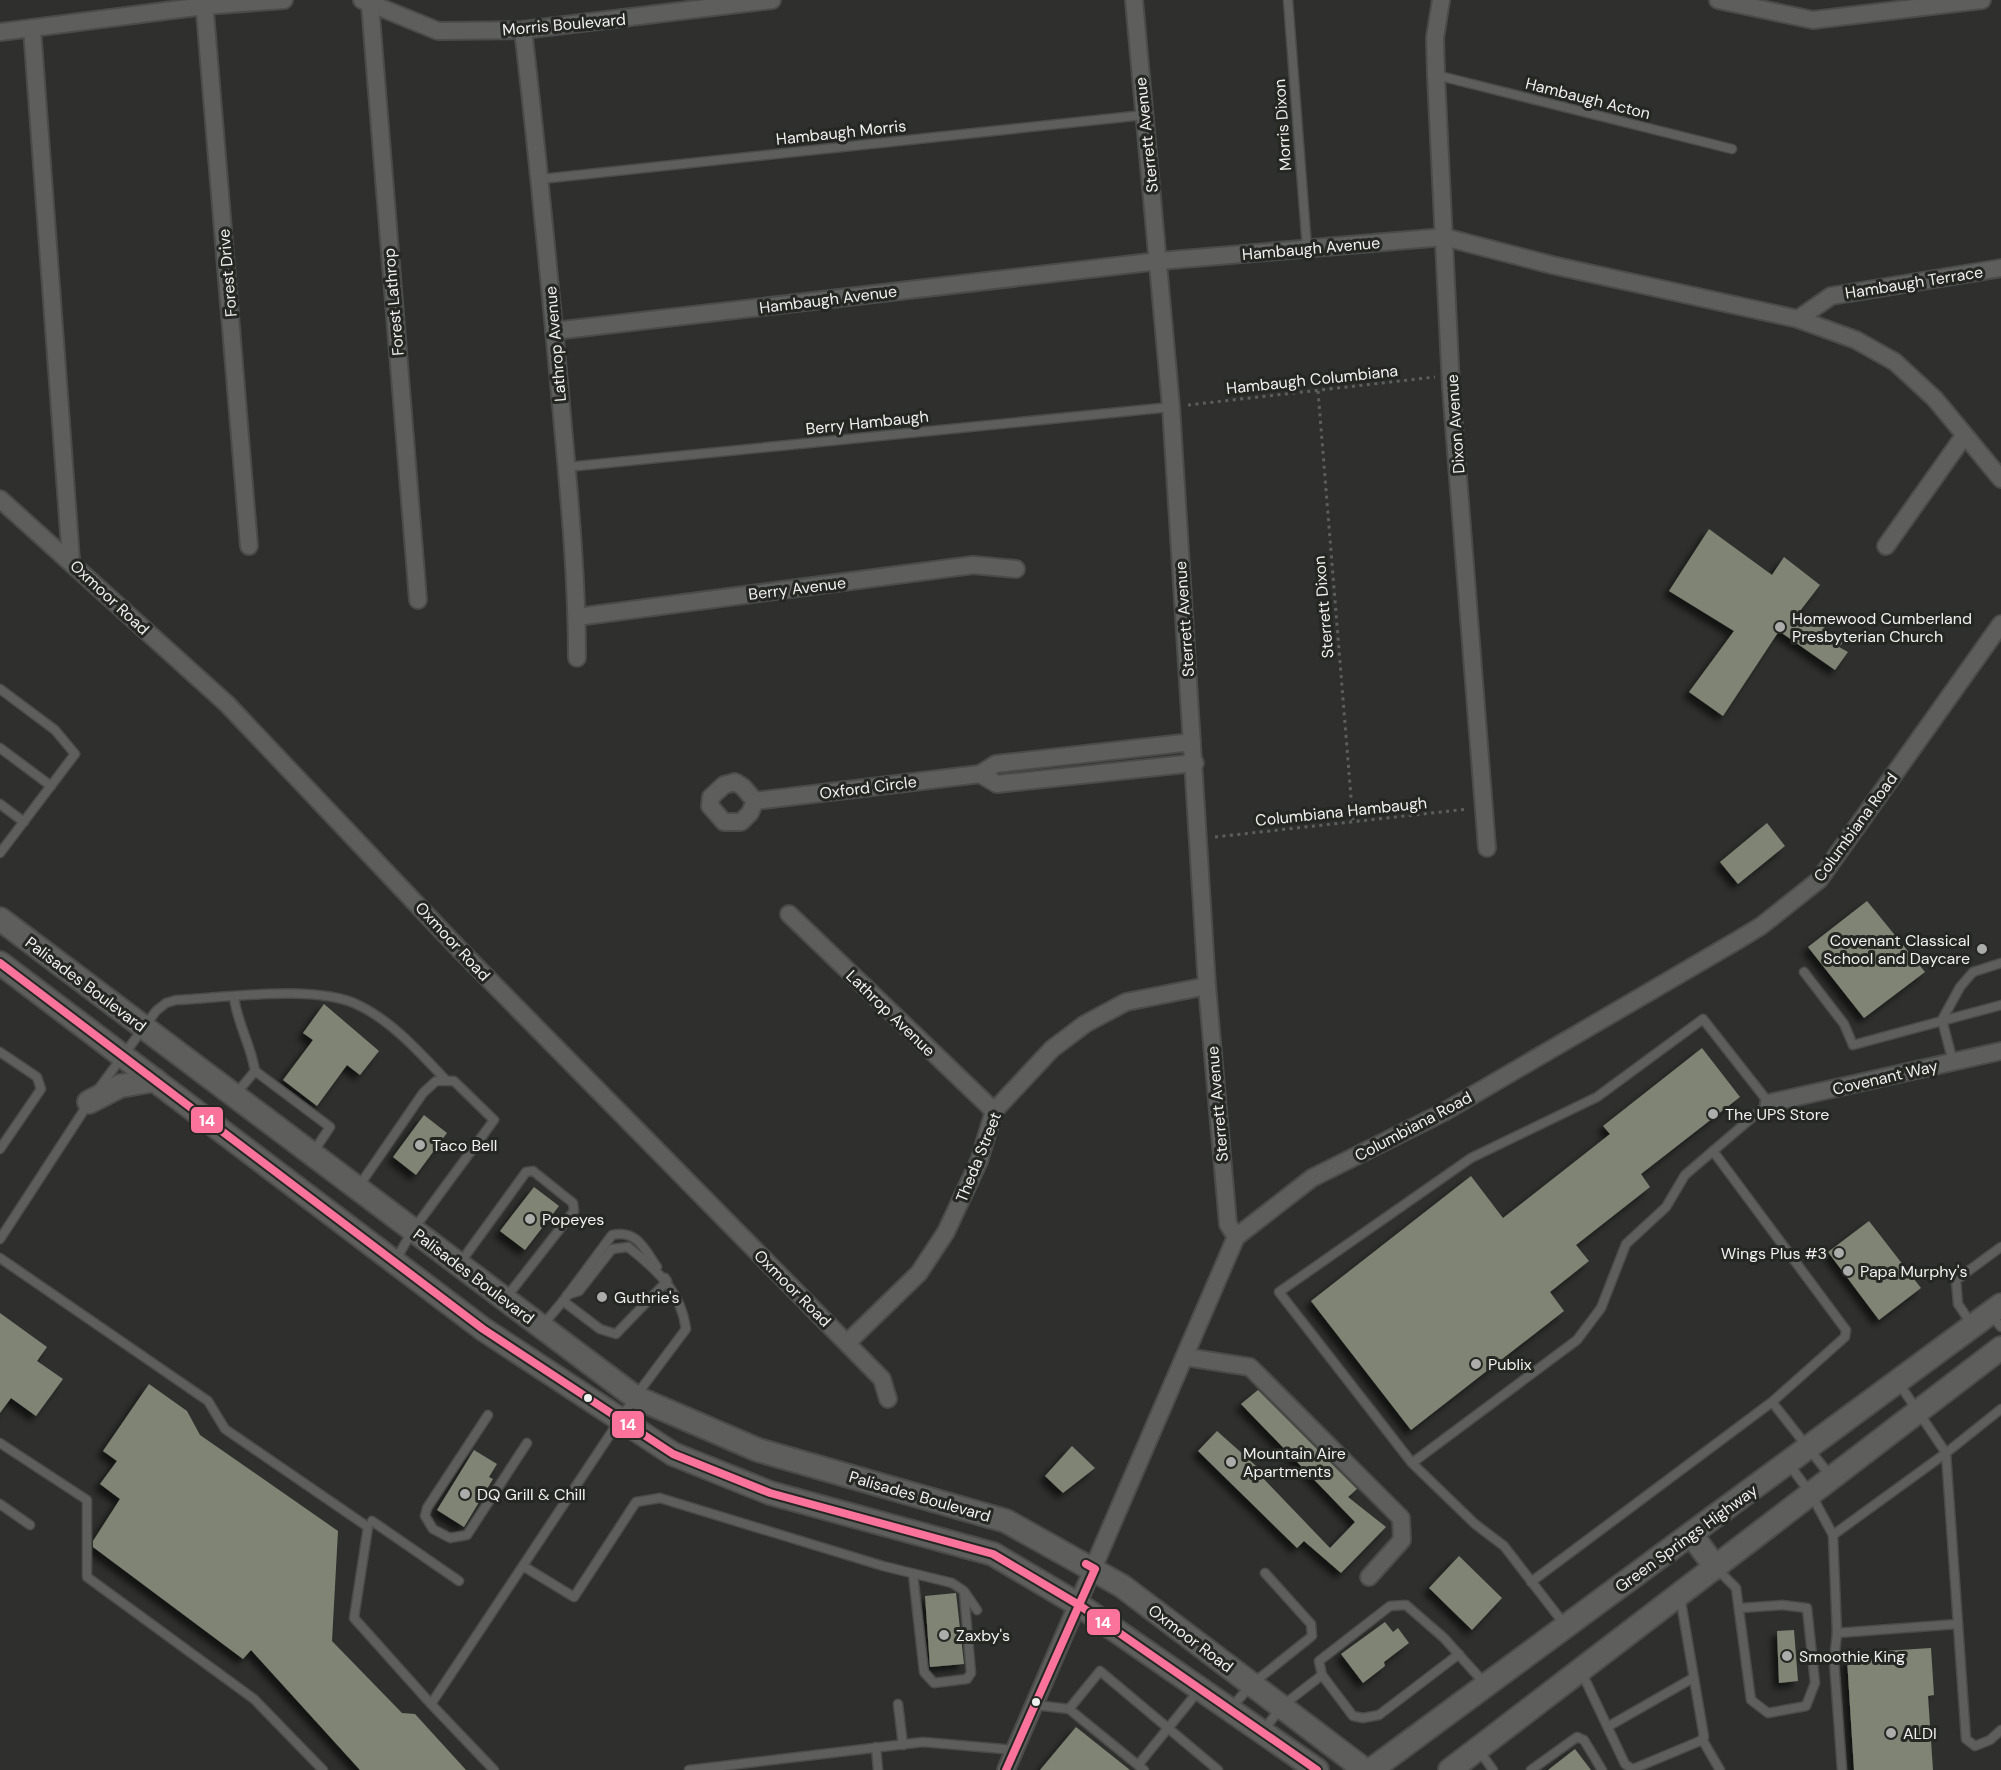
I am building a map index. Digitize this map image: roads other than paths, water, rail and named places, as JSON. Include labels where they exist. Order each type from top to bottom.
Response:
[{"type":"main road","name":"Palisades Boulevard","points":[[0,919],[635,1397],[758,1450],[1006,1521]]},
{"type":"main road","points":[[0,963],[483,1329],[673,1454],[770,1493],[993,1554],[1079,1605],[1317,1770]]},
{"type":"main road","points":[[89,1102],[120,1086],[155,1080]]},
{"type":"main road","name":"Green Springs Highway","points":[[1371,1770],[1898,1382],[1991,1318]]},
{"type":"main road","points":[[1450,1770],[2001,1348]]},
{"type":"main road","name":"Oxmoor Road","points":[[1006,1521],[1095,1569],[1365,1770]]},
{"type":"main road","points":[[1691,1534],[1716,1568]]},
{"type":"street","points":[[0,32],[204,3],[284,0]]},
{"type":"street","name":"Morris Boulevard","points":[[368,1],[438,31],[523,30],[664,7],[772,0]]},
{"type":"street","name":"Sterrett Avenue","points":[[1134,0],[1171,407],[1195,763],[1207,986],[1228,1224],[1236,1237]]},
{"type":"street","name":"Dixon Avenue","points":[[1441,0],[1435,38],[1451,387],[1486,807],[1487,848]]},
{"type":"street","points":[[1719,0],[1813,20],[1983,0]]},
{"type":"street","name":"Forest Lathrop","points":[[368,1],[418,600]]},
{"type":"street","name":"Forest Drive","points":[[204,3],[249,546]]},
{"type":"street","points":[[32,28],[71,560]]},
{"type":"street","name":"Lathrop Avenue","points":[[523,30],[541,178],[567,467],[577,617],[577,658]]},
{"type":"street","name":"Hambaugh Avenue","points":[[554,331],[1159,261],[1444,237],[1552,265],[1798,319],[1856,340],[1896,362],[1935,399],[2001,478]]},
{"type":"street","name":"Hambaugh Terrace","points":[[1798,319],[1831,296],[2001,268]]},
{"type":"street","points":[[1886,546],[1964,436]]},
{"type":"street","name":"Oxmoor Road","points":[[0,499],[71,560],[227,704],[460,950],[848,1343],[882,1379],[888,1399]]},
{"type":"street","name":"Berry Avenue","points":[[577,617],[973,565],[1016,569]]},
{"type":"street","name":"Columbiana Road","points":[[1006,1770],[1095,1569],[1236,1237],[1312,1178],[1444,1112],[1761,926],[1819,880],[2001,624]]},
{"type":"street","name":"Oxford Circle","points":[[755,801],[980,774],[996,764],[1065,754],[1192,742]]},
{"type":"street","points":[[1065,754],[1067,776]]},
{"type":"street","name":"Oxford Circle","points":[[980,774],[997,784],[1195,763]]},
{"type":"street","name":"Lathrop Avenue","points":[[789,914],[994,1111]]},
{"type":"street","name":"Theda Street","points":[[848,1343],[919,1273],[946,1232],[979,1161],[994,1111],[1052,1049],[1085,1024],[1126,1002],[1207,986]]},
{"type":"street","name":"Covenant Way","points":[[1769,1103],[2001,1052]]},
{"type":"street","points":[[1186,1357],[1250,1367],[1401,1518],[1402,1540],[1369,1577]]},
{"type":"lane","name":"Morris Dixon","points":[[1288,0],[1307,248]]},
{"type":"lane","name":"Hambaugh Acton","points":[[1436,75],[1732,149]]},
{"type":"lane","name":"Hambaugh Morris","points":[[541,178],[1144,115]]},
{"type":"lane","name":"Berry Hambaugh","points":[[567,467],[1171,407]]},
{"type":"lane","points":[[0,689],[55,730],[75,754],[0,853]]},
{"type":"lane","points":[[0,747],[51,786]]},
{"type":"lane","points":[[0,804],[24,822]]},
{"type":"lane","points":[[1953,1062],[1942,1020],[1960,987],[1973,972],[2001,963]]},
{"type":"lane","points":[[1804,972],[1844,1024],[1853,1045],[2001,1005]]},
{"type":"lane","points":[[0,1239],[89,1102],[143,1028],[166,1003],[234,997],[311,995],[358,1004],[396,1030],[445,1079],[460,1086],[494,1120],[412,1230],[395,1262]]},
{"type":"lane","points":[[234,997],[236,1012],[252,1048],[255,1071],[330,1127],[312,1154]]},
{"type":"lane","points":[[1412,1463],[1577,1340],[1601,1308],[1626,1244],[1666,1207],[1685,1175],[1769,1103],[1703,1019],[1597,1096],[1471,1158],[1279,1292],[1412,1463],[1475,1524],[1504,1546],[1566,1626]]},
{"type":"lane","points":[[0,1052],[37,1077],[40,1089],[0,1149]]},
{"type":"lane","points":[[234,1096],[255,1071]]},
{"type":"lane","points":[[358,1188],[423,1093],[436,1081],[445,1079]]},
{"type":"lane","points":[[1532,1582],[1772,1402],[1845,1337],[1846,1330],[1713,1151]]},
{"type":"lane","points":[[459,1265],[526,1172],[533,1171],[573,1203],[574,1211],[505,1299]]},
{"type":"lane","points":[[431,1704],[620,1419],[686,1329],[684,1312],[667,1281],[635,1236],[624,1232],[612,1234],[542,1327]]},
{"type":"lane","points":[[565,1298],[579,1291],[612,1249],[628,1247],[667,1281]]},
{"type":"lane","points":[[1991,1318],[1958,1304],[1956,1280],[2001,1247]]},
{"type":"lane","points":[[0,1258],[208,1401],[225,1429],[368,1527],[354,1617],[431,1704],[494,1770]]},
{"type":"lane","points":[[565,1298],[600,1329],[616,1334],[667,1281]]},
{"type":"lane","points":[[1898,1382],[1933,1437],[1946,1453],[1966,1739],[1975,1746],[1990,1740],[2001,1730]]},
{"type":"lane","points":[[1772,1402],[1832,1478]]},
{"type":"lane","points":[[1833,1534],[1946,1453],[2001,1410]]},
{"type":"lane","points":[[488,1415],[427,1508],[428,1523],[433,1529],[450,1539],[468,1535],[527,1443]]},
{"type":"lane","points":[[0,1443],[87,1500],[87,1577],[254,1699],[323,1770]]},
{"type":"lane","points":[[1788,1463],[1811,1494],[1833,1534],[1837,1633],[1834,1661],[1842,1770]]},
{"type":"lane","points":[[523,1566],[574,1597],[636,1502],[660,1497],[913,1574],[952,1583],[964,1591],[977,1610]]},
{"type":"lane","points":[[0,1504],[30,1525]]},
{"type":"lane","points":[[372,1521],[459,1581]]},
{"type":"lane","points":[[1716,1568],[1736,1588],[1751,1700],[1768,1713],[1806,1706],[1815,1683],[1807,1608],[1782,1605],[1740,1608]]},
{"type":"lane","points":[[1230,1709],[1252,1684],[1312,1636],[1311,1624],[1265,1573]]},
{"type":"lane","points":[[913,1574],[924,1672],[934,1683],[968,1679],[972,1673],[964,1591]]},
{"type":"lane","points":[[1680,1595],[1702,1739],[1720,1770]]},
{"type":"lane","points":[[1459,1654],[1379,1715],[1371,1717],[1353,1716],[1322,1675],[1319,1661],[1390,1606],[1406,1605],[1459,1654],[1486,1685]]},
{"type":"lane","points":[[1837,1633],[1958,1624]]},
{"type":"lane","points":[[1069,1709],[1100,1671],[1218,1770]]},
{"type":"lane","points":[[1581,1671],[1628,1769],[1634,1770],[1702,1739]]},
{"type":"lane","points":[[1262,1732],[1282,1706],[1322,1675]]},
{"type":"lane","points":[[1609,1726],[1693,1678]]},
{"type":"lane","points":[[1035,1705],[1069,1709],[1141,1767],[1200,1689]]},
{"type":"lane","points":[[898,1704],[903,1745]]},
{"type":"lane","points":[[1531,1770],[1556,1758],[1577,1737],[1584,1740],[1602,1770]]},
{"type":"lane","points":[[689,1770],[923,1742],[1016,1750]]},
{"type":"lane","points":[[876,1748],[878,1770]]},
{"type":"lane","points":[[1478,1749],[1493,1770]]},
{"type":"place","name":"Homewood Cumberland Presbyterian Church","points":[[1780,627]]},
{"type":"place","name":"Covenant Classical School and Daycare","points":[[1982,949]]},
{"type":"place","name":"The UPS Store","points":[[1713,1114]]},
{"type":"place","name":"Taco Bell","points":[[420,1145]]},
{"type":"place","name":"Popeyes","points":[[530,1219]]},
{"type":"place","name":"Wings Plus #3","points":[[1839,1253]]},
{"type":"place","name":"Papa Murphy's","points":[[1848,1271]]},
{"type":"place","name":"Guthrie's","points":[[602,1297]]},
{"type":"place","name":"Publix","points":[[1476,1364]]},
{"type":"place","name":"Mountain Aire Apartments","points":[[1231,1462]]},
{"type":"place","name":"DQ Grill & Chill","points":[[465,1494]]},
{"type":"place","name":"Zaxby's","points":[[944,1635]]},
{"type":"place","name":"Smoothie King","points":[[1787,1656]]},
{"type":"place","name":"ALDI","points":[[1891,1733]]}]
